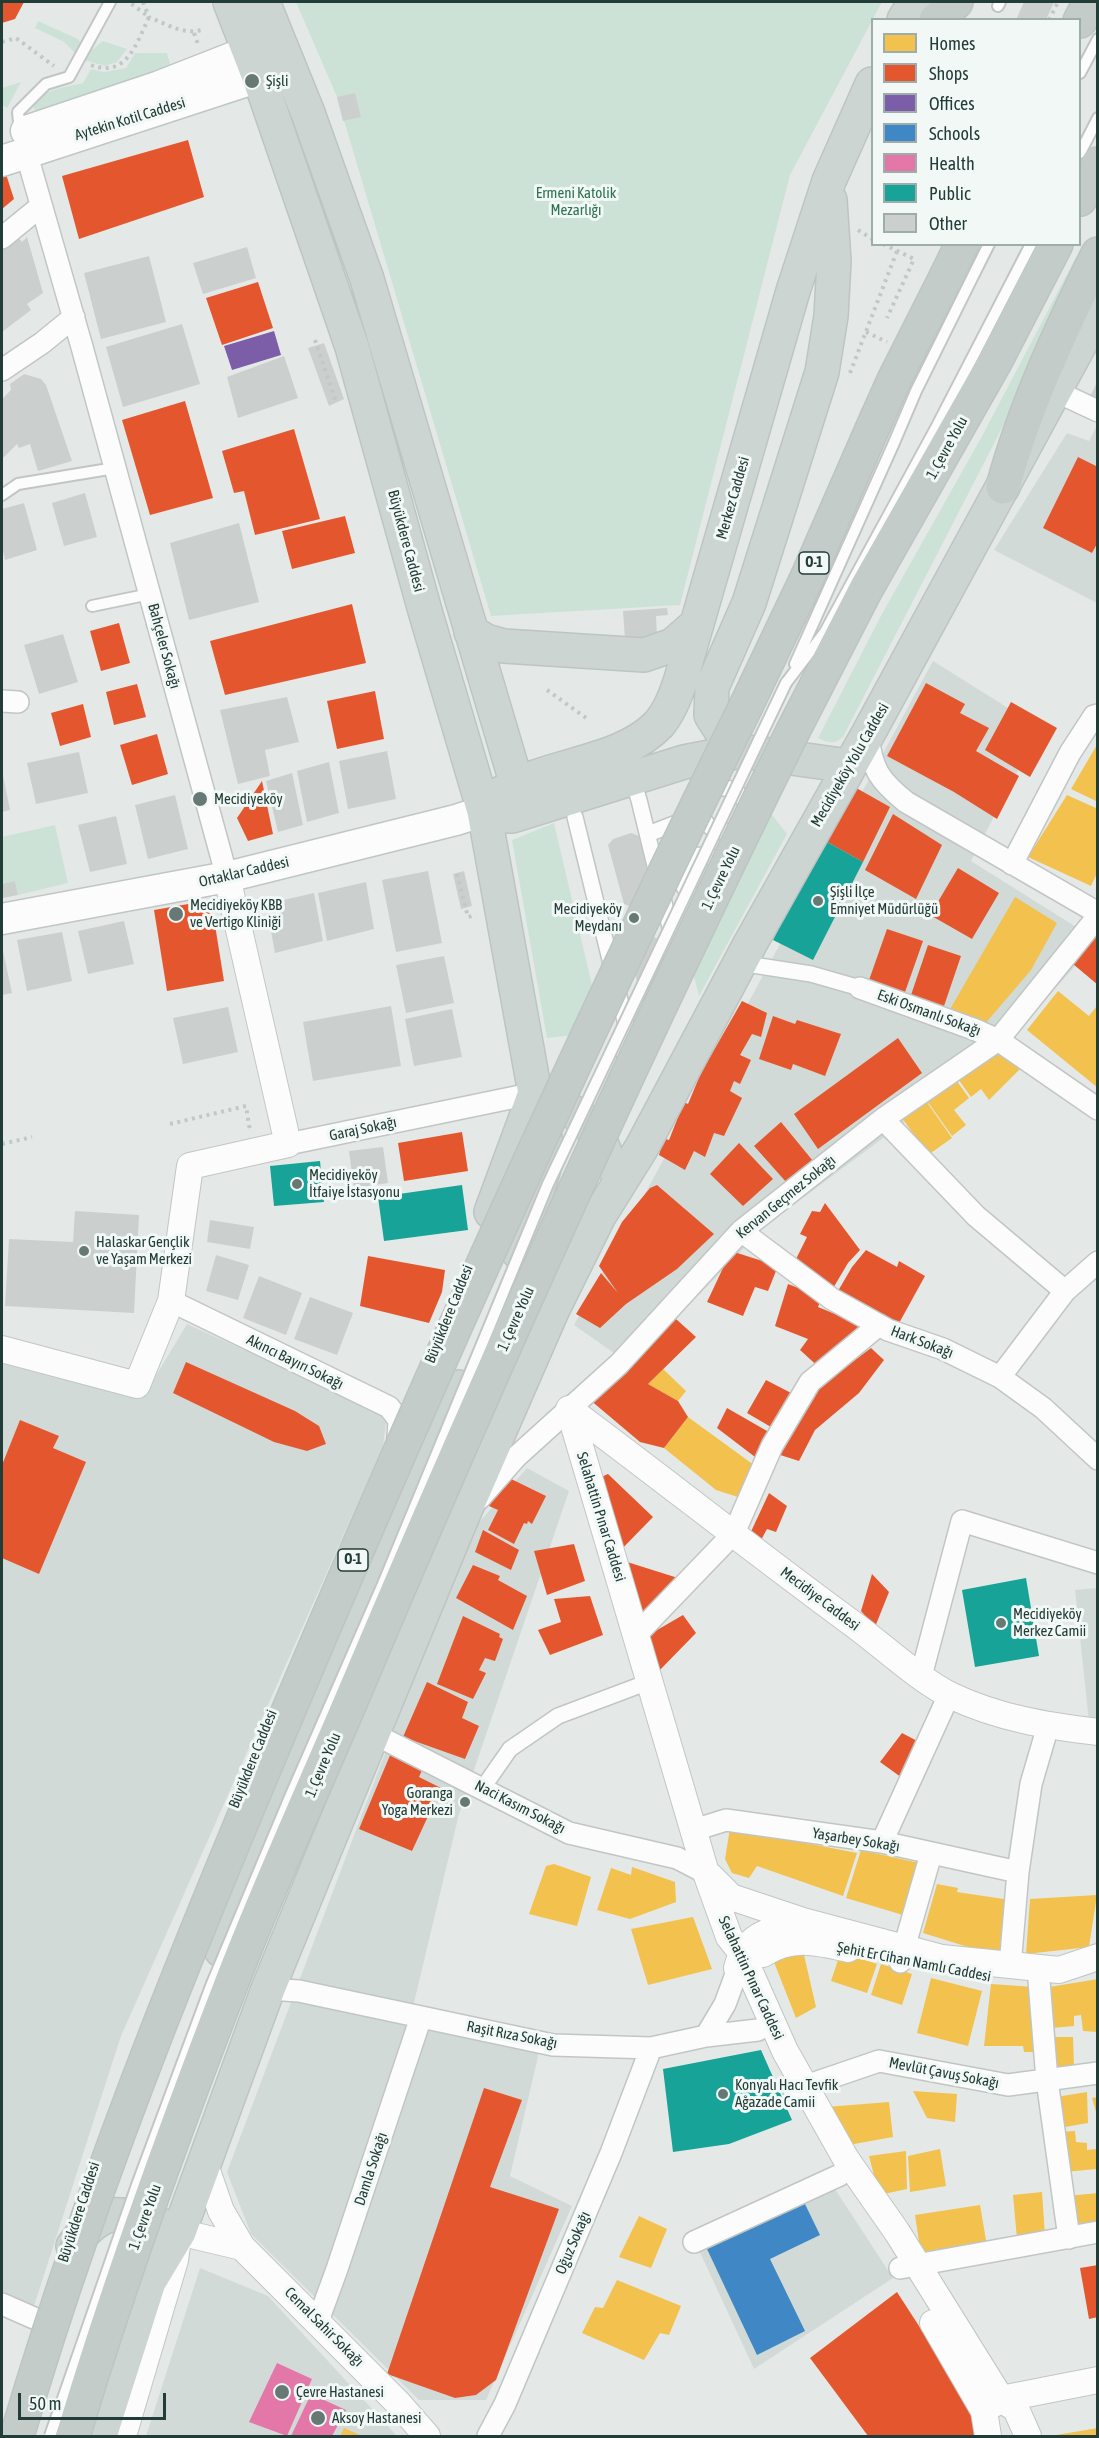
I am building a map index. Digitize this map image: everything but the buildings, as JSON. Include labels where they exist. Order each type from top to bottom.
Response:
[{"type":"highway","points":[[938,18],[956,2]]},
{"type":"highway","points":[[1080,18],[1084,2]]},
{"type":"highway","points":[[1080,18],[1090,2]]},
{"type":"highway","points":[[1081,197],[1098,164]]},
{"type":"highway","name":"1. Çevre Yolu","points":[[73,2436],[116,2300],[234,1977],[424,1527],[537,1272],[717,884],[929,459],[1014,302],[1055,246]]},
{"type":"highway","points":[[1003,487],[1031,399],[1098,254]]},
{"type":"highway","name":"O-1","points":[[17,2436],[97,2189],[192,1939],[369,1522],[485,1259],[633,936],[807,578],[885,432],[894,380],[961,264]]},
{"type":"main road","name":"Büyükdere Caddesi","points":[[230,2],[269,59],[330,171],[367,279],[517,785]]},
{"type":"main road","name":"Büyükdere Caddesi","points":[[49,2436],[124,2214],[268,1830],[522,1243],[546,1162],[544,1119],[535,1093],[484,811],[431,633],[269,59],[262,2]]},
{"type":"main road","points":[[905,18],[915,2]]},
{"type":"main road","name":"Aytekin Kotil Caddesi","points":[[12,146],[269,59]]},
{"type":"main road","name":"Merkez Caddesi","points":[[484,811],[498,795],[517,785],[625,746],[658,724],[675,697],[768,374],[829,181],[871,87]]},
{"type":"main road","points":[[741,750],[727,740],[711,715],[712,687],[749,603],[822,372],[831,316],[834,261],[829,181]]},
{"type":"main road","name":"Mecidiyeköy Yolu Caddesi","points":[[598,1216],[642,1147],[740,963],[868,734],[1097,312]]},
{"type":"main road","points":[[471,632],[504,646],[644,655],[673,645],[697,624]]},
{"type":"main road","points":[[484,811],[492,815],[512,816],[684,762],[741,750],[849,766]]},
{"type":"main road","name":"Ortaklar Caddesi","points":[[2,919],[227,877],[484,811]]},
{"type":"main road","name":"Büyükdere Caddesi","points":[[3,2436],[124,2076],[393,1422],[504,1180],[535,1093]]},
{"type":"main road","points":[[100,2436],[149,2282],[179,2232],[268,1989],[461,1520],[552,1311],[598,1216],[608,1165],[604,1144],[591,1126],[572,1110],[535,1093]]},
{"type":"main road","points":[[64,2258],[91,2225],[112,2214],[124,2214],[179,2232]]},
{"type":"street","name":"Bahçeler Sokağı","points":[[12,146],[41,206],[74,317],[227,877],[288,1144]]},
{"type":"street","points":[[2,238],[41,206]]},
{"type":"street","points":[[2,370],[42,343],[74,317]]},
{"type":"street","points":[[42,343],[82,346]]},
{"type":"street","points":[[1053,390],[1098,411]]},
{"type":"street","points":[[1012,864],[1070,753],[1094,716],[1098,715]]},
{"type":"street","points":[[868,734],[870,754],[882,782],[906,802],[1098,914]]},
{"type":"street","points":[[632,778],[686,989]]},
{"type":"street","points":[[648,834],[702,813]]},
{"type":"street","points":[[575,817],[629,1037],[591,1126]]},
{"type":"street","points":[[673,939],[691,894]]},
{"type":"street","name":"Kervan Geçmez Sokağı","points":[[461,1520],[516,1457],[619,1364],[741,1231],[883,1119],[998,1040],[1098,914]]},
{"type":"street","name":"Eski Osmanlı Sokağı","points":[[740,963],[811,974],[860,988],[976,1030],[998,1040],[1098,1110]]},
{"type":"street","points":[[629,1037],[650,1043],[670,1021]]},
{"type":"street","name":"Garaj Sokağı","points":[[171,1301],[190,1166],[535,1093]]},
{"type":"street","points":[[883,1119],[975,1216],[1065,1291]]},
{"type":"street","name":"Hark Sokağı","points":[[741,1231],[832,1299],[879,1325],[943,1349],[1000,1377],[1043,1408],[1098,1458]]},
{"type":"street","points":[[1000,1377],[1065,1291],[1098,1262]]},
{"type":"street","points":[[2,1349],[137,1385],[171,1301]]},
{"type":"street","name":"Akıncı Bayırı Sokağı","points":[[171,1301],[393,1422]]},
{"type":"street","points":[[637,1634],[734,1533],[772,1446],[810,1382],[879,1325]]},
{"type":"street","name":"Mecidiye Caddesi","points":[[569,1409],[949,1695],[981,1709],[1048,1726],[1098,1732]]},
{"type":"street","name":"Selahattin Pınar Caddesi","points":[[569,1409],[706,1873],[729,1937],[741,1952]]},
{"type":"street","points":[[921,1676],[962,1521],[1098,1563]]},
{"type":"street","points":[[482,1789],[510,1749],[558,1716],[651,1681]]},
{"type":"street","points":[[882,1842],[949,1695]]},
{"type":"street","points":[[1010,1966],[1018,1872],[1031,1784],[1048,1726]]},
{"type":"street","name":"Naci Kasım Sokağı","points":[[374,1734],[569,1833],[677,1858],[706,1873]]},
{"type":"street","name":"Yaşarbey Sokağı","points":[[694,1830],[726,1820],[882,1842],[1018,1872]]},
{"type":"street","points":[[902,1955],[931,1854]]},
{"type":"street","name":"Şehit Er Cihan Namlı Caddesi","points":[[706,1873],[731,1897],[902,1955],[1010,1966],[1039,1977],[1098,1957]]},
{"type":"street","points":[[706,2036],[725,2004],[744,1980],[741,1952],[749,1943],[774,1929],[803,1921]]},
{"type":"street","name":"Şehit Er Cihan Namlı Caddesi","points":[[744,1980],[760,1956],[787,1941],[822,1943],[1039,1977],[1098,1973]]},
{"type":"street","points":[[1039,1977],[1047,2080],[1069,2238]]},
{"type":"street","name":"Selahattin Pınar Caddesi","points":[[744,1980],[758,2030],[806,2086]]},
{"type":"street","name":"Selahattin Pınar Caddesi","points":[[744,1980],[806,2086],[840,2175],[909,2266]]},
{"type":"street","name":"Raşit Rıza Sokağı","points":[[268,1989],[299,1991],[553,2044],[651,2048],[706,2036],[758,2030]]},
{"type":"street","name":"Damla Sokağı","points":[[318,2321],[421,2017]]},
{"type":"street","name":"Oğuz Sokağı","points":[[488,2436],[505,2404],[611,2153],[651,2048]]},
{"type":"street","name":"Mevlüt Çavuş Sokağı","points":[[806,2086],[879,2061],[1008,2085],[1098,2073]]},
{"type":"street","name":"Selahattin Pınar Caddesi","points":[[823,2131],[846,2159],[909,2266],[1000,2406]]},
{"type":"street","name":"Cemal Sahir Sokağı","points":[[204,2162],[221,2211],[242,2247],[318,2321],[427,2436]]},
{"type":"street","points":[[694,2242],[840,2175]]},
{"type":"street","points":[[123,2436],[175,2260],[179,2232],[242,2247]]},
{"type":"street","points":[[909,2266],[1098,2232]]},
{"type":"street","points":[[2,2304],[43,2322]]},
{"type":"street","points":[[1000,2406],[1098,2379]]},
{"type":"street","points":[[1000,2406],[1098,2392]]},
{"type":"street","points":[[988,2436],[1000,2406]]},
{"type":"street","points":[[1000,2406],[1028,2436]]},
{"type":"lane","points":[[12,146],[18,112],[46,84],[69,77],[111,4],[110,2]]},
{"type":"lane","points":[[1081,71],[1098,39]]},
{"type":"lane","points":[[1081,151],[1098,118]]},
{"type":"lane","points":[[961,264],[986,246]]},
{"type":"lane","points":[[1014,302],[1030,246]]},
{"type":"lane","points":[[49,2436],[137,2185],[211,1986],[383,1584],[548,1184],[786,683],[885,432]]},
{"type":"lane","points":[[786,683],[825,632],[929,459]]},
{"type":"lane","points":[[2,495],[18,484],[115,468]]},
{"type":"lane","points":[[92,606],[150,594]]},
{"type":"path","points":[[129,2],[149,17],[177,30],[194,33],[205,29]]},
{"type":"path","points":[[2,42],[16,38],[69,77],[73,84],[84,81],[91,65],[103,70],[120,65],[132,51],[149,17],[143,2]]},
{"type":"path","points":[[1050,18],[1058,2]]},
{"type":"path","points":[[887,246],[914,259],[887,318]]},
{"type":"path","points":[[846,382],[897,251]]},
{"type":"path","points":[[315,340],[336,402]]},
{"type":"path","points":[[547,690],[589,720]]},
{"type":"path","points":[[457,874],[468,917],[477,914]]},
{"type":"path","points":[[170,1124],[246,1106],[254,1151]]},
{"type":"path","points":[[2,1144],[32,1137]]},
{"type":"shaded area","points":[[1097,425],[1097,603],[994,550],[1067,433],[1089,441]]},
{"type":"shaded area","points":[[933,661],[1040,728],[971,861],[1097,942],[996,1054],[765,1226],[631,1365],[574,1325]]},
{"type":"shaded area","points":[[187,1324],[387,1415],[383,1446],[121,2036],[34,2306],[2,2292],[2,1361],[143,1397]]},
{"type":"shaded area","points":[[527,1468],[569,1491],[459,1814],[413,2007],[541,2032],[537,2061],[510,2176],[572,2206],[486,2400],[419,2400],[251,2234],[227,2172],[467,1536]]},
{"type":"shaded area","points":[[1097,1588],[1097,1721],[1089,1722],[1075,1590]]},
{"type":"shaded area","points":[[833,2186],[893,2278],[754,2369],[698,2248]]},
{"type":"shaded area","points":[[200,2268],[268,2296],[397,2436],[146,2436]]},
{"type":"green space","name":"Ermeni Katolik Mezarlığı","points":[[296,2],[882,2],[873,18],[871,18],[871,23],[790,175],[680,605],[491,616],[337,97]]},
{"type":"green space","points":[[38,21],[78,39],[84,46],[93,49],[103,41],[127,49],[117,62],[105,66],[81,59],[64,42],[35,28]]},
{"type":"green space","points":[[135,53],[167,53],[172,71],[41,115],[33,108],[36,101],[47,93],[83,83],[91,69],[104,72],[126,68]]},
{"type":"green space","points":[[21,82],[7,108],[2,105],[2,88]]},
{"type":"green space","points":[[1076,257],[1087,263],[843,737],[830,742],[818,738],[883,612],[981,438]]},
{"type":"green space","points":[[770,812],[787,834],[699,996],[688,954]]},
{"type":"green space","points":[[554,823],[603,1032],[547,1038],[512,840]]},
{"type":"green space","points":[[55,825],[68,883],[18,895],[15,881],[2,884],[2,837]]},
{"type":"place","name":"Şişli","points":[[252,81]]},
{"type":"place","name":"Mecidiyeköy","points":[[200,799]]},
{"type":"place","name":"Şişli İlçe Emniyet Müdürlüğü","points":[[818,901]]},
{"type":"place","name":"Mecidiyeköy KBB ve Vertigo Kliniği","points":[[176,914]]},
{"type":"place","name":"Mecidiyeköy Meydanı","points":[[634,918]]},
{"type":"place","name":"Mecidiyeköy İtfaiye İstasyonu","points":[[297,1184]]},
{"type":"place","name":"Halaskar Gençlik ve Yaşam Merkezi","points":[[84,1251]]},
{"type":"place","name":"Mecidiyeköy Merkez Camii","points":[[1001,1623]]},
{"type":"place","name":"Goranga Yoga Merkezi","points":[[465,1802]]},
{"type":"place","name":"Konyalı Hacı Tevfik Ağazade Camii","points":[[723,2094]]},
{"type":"place","name":"Çevre Hastanesi","points":[[282,2392]]},
{"type":"place","name":"Aksoy Hastanesi","points":[[318,2418]]}]
